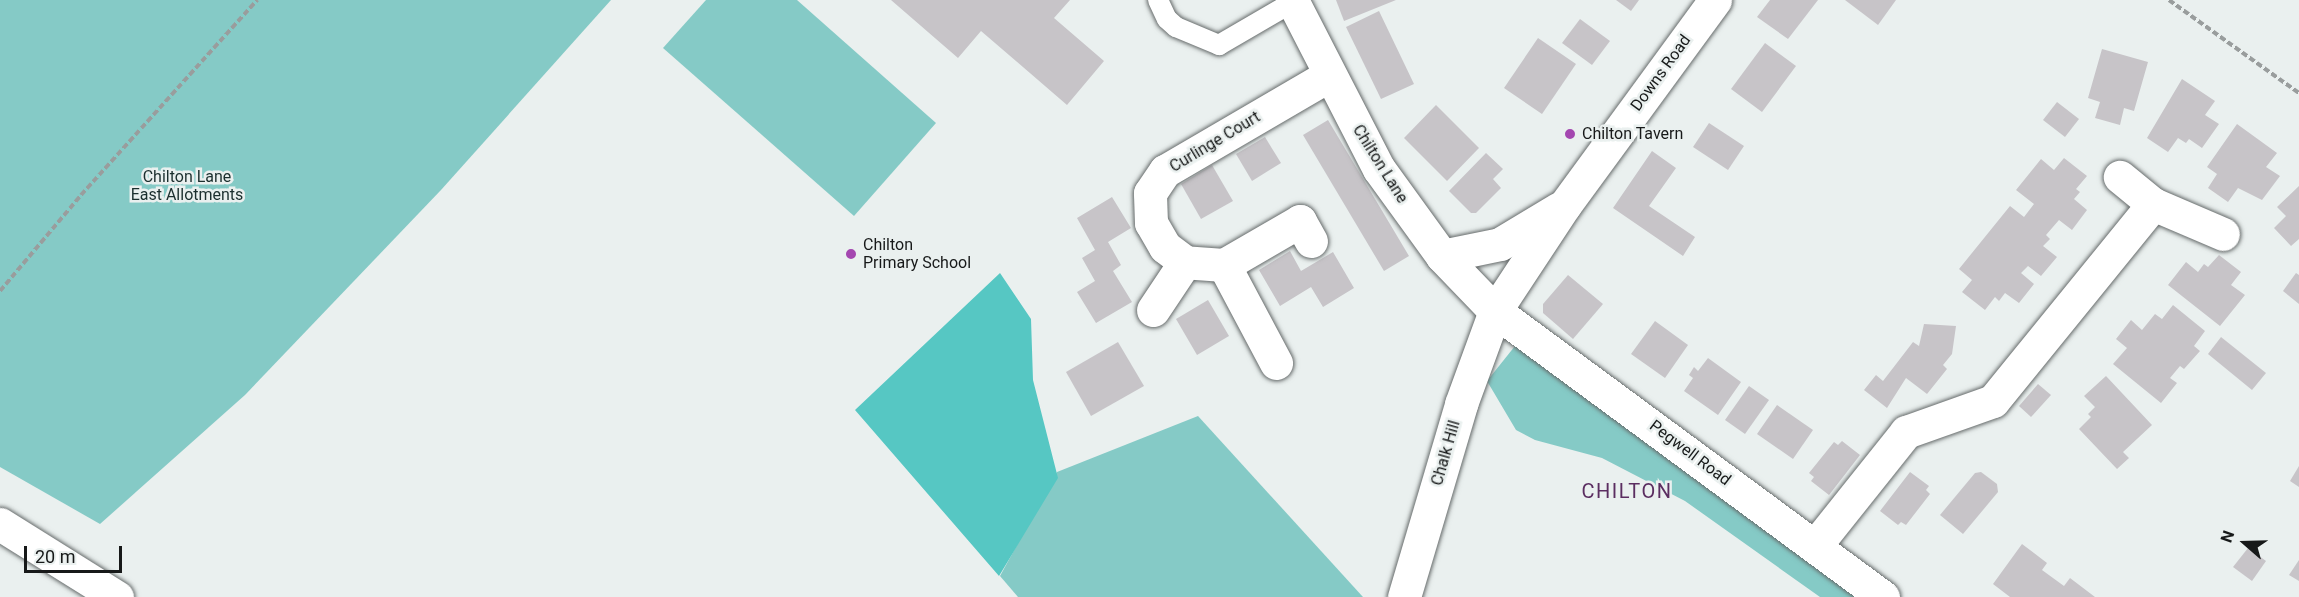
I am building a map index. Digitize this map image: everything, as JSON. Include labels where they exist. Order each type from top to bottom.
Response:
[{"type":"main road","name":"Downs Road","points":[[1495,311],[1565,205],[1714,0]]},
{"type":"main road","name":"Chilton Lane","points":[[1292,1],[1379,169],[1442,256],[1495,311]]},
{"type":"main road","name":"Curlinge Court","points":[[1185,262],[1166,247],[1151,223],[1150,194],[1165,171],[1329,75]]},
{"type":"main road","points":[[2120,177],[2153,204],[2223,234]]},
{"type":"main road","points":[[1815,546],[1906,432],[1993,401],[2153,204]]},
{"type":"main road","name":"Downs Road","points":[[1442,256],[1500,244],[1565,205]]},
{"type":"main road","points":[[1153,310],[1185,262],[1224,266],[1300,221],[1311,241]]},
{"type":"main road","points":[[1224,266],[1276,363]]},
{"type":"main road","name":"Pegwell Road","points":[[1495,311],[1883,597]]},
{"type":"main road","name":"Chalk Hill","points":[[1404,597],[1461,404],[1495,311]]},
{"type":"main road","points":[[0,524],[117,597]]},
{"type":"lane","points":[[1158,0],[1167,19],[1176,27],[1219,45],[1292,1]]},
{"type":"path","points":[[0,291],[81,195],[257,0]]},
{"type":"path","points":[[2169,0],[2299,93]]},
{"type":"green space","name":"Chilton Lane East Allotments","points":[[0,0],[611,0],[441,190],[245,395],[100,524],[0,467]]},
{"type":"green space","points":[[706,0],[797,0],[936,123],[854,216],[663,48]]},
{"type":"green space","points":[[1515,346],[1865,597],[1820,597],[1685,501],[1602,458],[1535,440],[1516,430],[1487,381]]},
{"type":"green space","points":[[1198,416],[1363,597],[1018,597],[1000,576],[1057,472]]},
{"type":"shaded area","points":[[1000,273],[1031,319],[1033,380],[1058,478],[999,576],[855,410]]},
{"type":"building","points":[[891,0],[1070,0],[1054,18],[1104,61],[1067,105],[981,31],[958,58]]},
{"type":"building","points":[[1336,0],[1396,0],[1344,21]]},
{"type":"building","points":[[1616,0],[1639,0],[1631,11]]},
{"type":"building","points":[[1770,0],[1818,0],[1788,39],[1757,17]]},
{"type":"building","points":[[1845,0],[1896,0],[1878,25]]},
{"type":"building","points":[[1379,11],[1414,84],[1381,99],[1346,27]]},
{"type":"building","points":[[1580,19],[1610,41],[1592,65],[1562,43]]},
{"type":"building","points":[[1538,38],[1576,64],[1542,114],[1504,88]]},
{"type":"building","points":[[1765,43],[1796,66],[1762,112],[1731,89]]},
{"type":"building","points":[[2102,49],[2148,62],[2134,111],[2124,108],[2120,125],[2095,118],[2100,102],[2088,98]]},
{"type":"building","points":[[2182,79],[2215,101],[2205,115],[2219,124],[2202,148],[2189,139],[2186,143],[2178,138],[2168,152],[2147,138]]},
{"type":"building","points":[[2057,102],[2079,119],[2065,137],[2043,120]]},
{"type":"building","points":[[1436,105],[1479,148],[1447,181],[1404,138]]},
{"type":"building","points":[[1328,120],[1409,256],[1384,271],[1303,135]]},
{"type":"building","points":[[1709,123],[1744,146],[1728,170],[1693,147]]},
{"type":"building","points":[[2237,124],[2277,153],[2266,167],[2280,176],[2262,200],[2238,188],[2228,202],[2208,188],[2217,174],[2207,167]]},
{"type":"building","points":[[1265,137],[1281,163],[1252,181],[1236,154]]},
{"type":"building","points":[[1652,151],[1676,168],[1649,206],[1695,237],[1683,256],[1613,208]]},
{"type":"building","points":[[1486,153],[1503,169],[1493,179],[1501,188],[1476,213],[1471,213],[1449,191]]},
{"type":"building","points":[[2064,158],[2087,176],[2076,189],[2080,192],[2074,199],[2087,210],[2072,230],[2059,220],[2046,235],[2050,239],[2043,246],[2057,257],[2041,276],[2028,266],[2021,273],[2034,284],[2019,303],[2005,293],[1999,301],[1995,297],[1985,310],[1962,292],[1972,280],[1959,269],[2010,206],[2024,217],[2034,204],[2016,190],[2041,159],[2054,170]]},
{"type":"building","points":[[1212,165],[1233,201],[1201,219],[1181,184]]},
{"type":"building","points":[[2299,186],[2299,239],[2291,246],[2274,228],[2286,216],[2277,207]]},
{"type":"building","points":[[1112,197],[1131,228],[1108,242],[1121,265],[1113,271],[1132,302],[1096,323],[1077,292],[1095,281],[1082,258],[1095,250],[1077,218]]},
{"type":"building","points":[[1290,251],[1301,271],[1333,252],[1354,288],[1323,307],[1311,287],[1280,306],[1259,270]]},
{"type":"building","points":[[2219,255],[2241,272],[2231,285],[2245,295],[2220,326],[2168,285],[2186,262],[2198,272],[2204,264],[2208,267]]},
{"type":"building","points":[[2296,273],[2299,275],[2299,304],[2283,291]]},
{"type":"building","points":[[1568,275],[1603,304],[1573,339],[1543,313],[1543,304]]},
{"type":"building","points":[[1208,300],[1229,336],[1197,355],[1176,319]]},
{"type":"building","points":[[2173,305],[2205,331],[2194,346],[2200,351],[2184,369],[2180,366],[2170,378],[2177,383],[2161,403],[2113,364],[2127,348],[2116,339],[2131,320],[2142,330],[2155,314],[2162,319]]},
{"type":"building","points":[[1655,321],[1688,345],[1665,378],[1631,354]]},
{"type":"building","points":[[1924,324],[1956,326],[1952,354],[1943,365],[1947,369],[1927,394],[1906,378],[1887,408],[1864,390],[1876,375],[1883,381],[1913,342],[1919,346]]},
{"type":"building","points":[[2221,337],[2266,373],[2252,390],[2208,354]]},
{"type":"building","points":[[1118,342],[1144,386],[1091,416],[1066,372]]},
{"type":"building","points":[[1708,358],[1741,382],[1718,415],[1684,391],[1693,378],[1689,375],[1694,367],[1698,371]]},
{"type":"building","points":[[2106,376],[2152,425],[2123,452],[2129,458],[2117,469],[2079,429],[2091,417],[2088,414],[2095,407],[2084,396]]},
{"type":"building","points":[[2038,384],[2051,395],[2031,417],[2019,406]]},
{"type":"building","points":[[1749,386],[1769,400],[1745,434],[1725,420]]},
{"type":"building","points":[[1777,405],[1813,430],[1793,459],[1757,434]]},
{"type":"building","points":[[1842,441],[1860,455],[1829,495],[1811,481],[1814,477],[1809,473],[1834,442],[1838,445]]},
{"type":"building","points":[[2299,466],[2299,487],[2290,481]]},
{"type":"building","points":[[1910,472],[1929,486],[1926,490],[1930,494],[1906,525],[1901,522],[1898,525],[1880,511]]},
{"type":"building","points":[[1981,472],[1997,484],[1998,492],[1963,534],[1940,515],[1975,473]]},
{"type":"building","points":[[2022,544],[2047,563],[2042,570],[2064,586],[2070,578],[2095,597],[2010,597],[1993,584]]},
{"type":"building","points":[[2248,548],[2266,561],[2252,581],[2233,567]]},
{"type":"building","points":[[2299,560],[2299,581],[2289,575]]},
{"type":"place","name":"Chilton Tavern","points":[[1570,134]]},
{"type":"place","name":"Chilton Primary School","points":[[851,254]]},
{"type":"district","name":"CHILTON","points":[[1627,491]]}]
